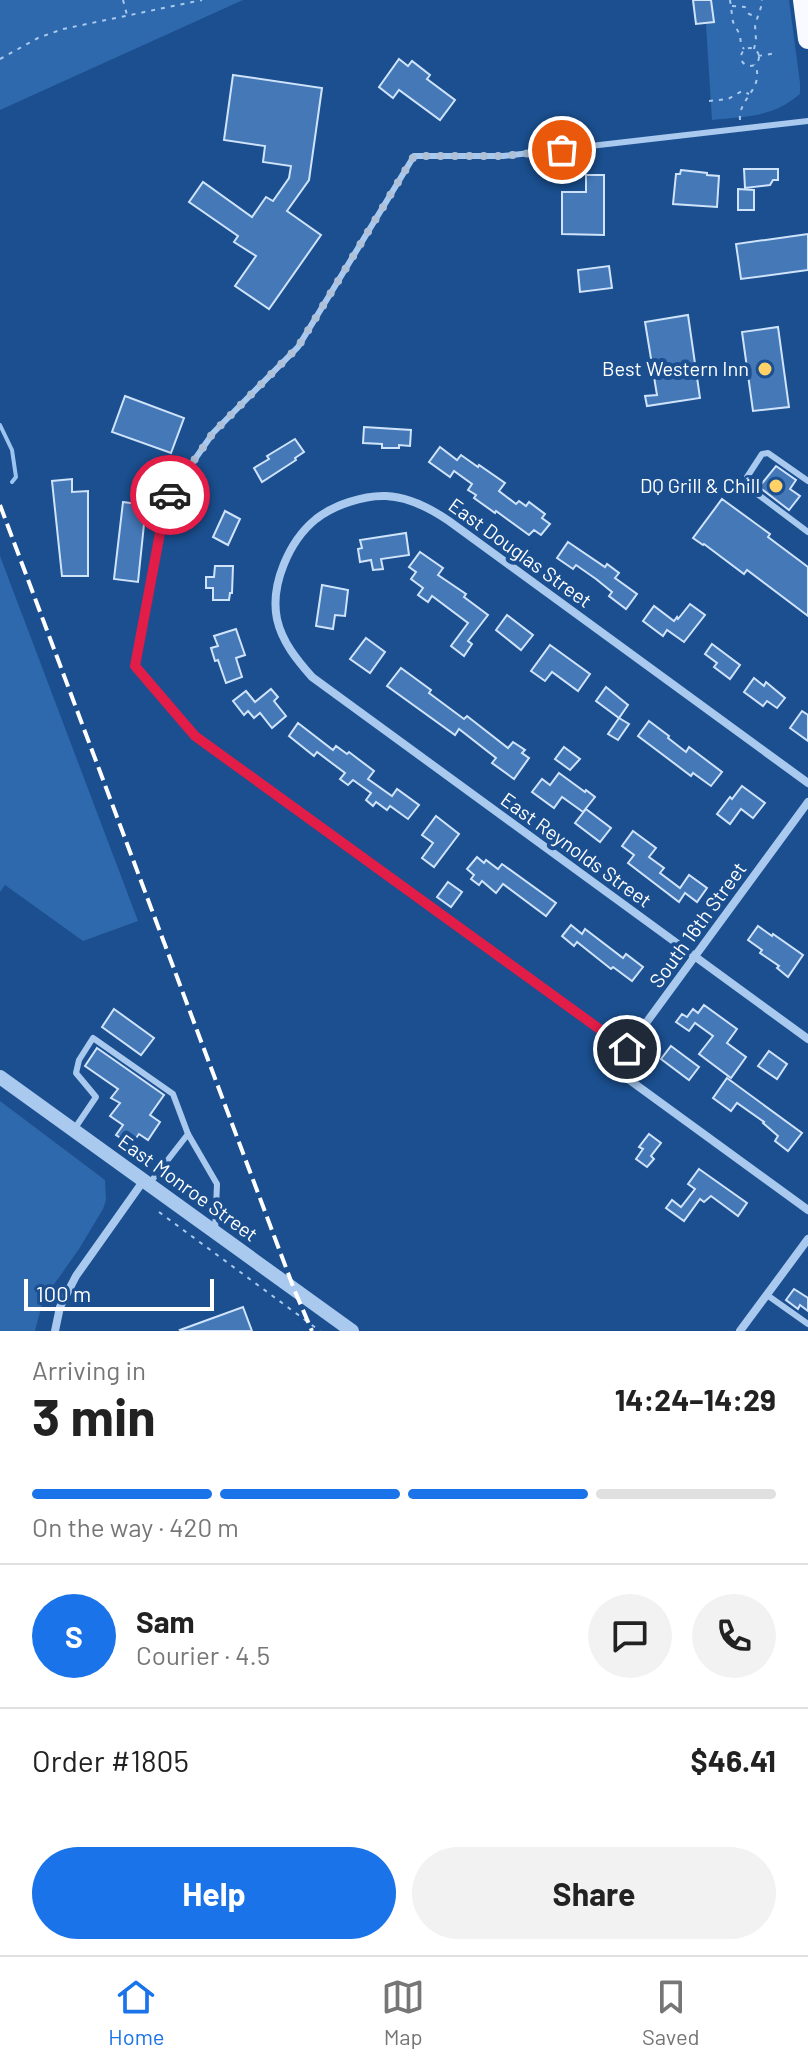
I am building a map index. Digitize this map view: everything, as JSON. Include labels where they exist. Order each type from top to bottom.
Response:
[{"type":"highway","points":[[803,0],[808,39]]},
{"type":"street","name":"East Douglas Street","points":[[324,687],[302,666],[283,636],[277,618],[278,581],[284,565],[302,534],[329,511],[365,498],[401,498],[419,503],[449,521],[808,783]]},
{"type":"street","name":"East Reynolds Street","points":[[324,687],[808,1039]]},
{"type":"street","points":[[195,736],[627,1049]]},
{"type":"street","name":"South 16th Street","points":[[808,802],[613,1068],[808,1210]]},
{"type":"street","name":"East Monroe Street","points":[[0,1077],[352,1331]]},
{"type":"street","points":[[55,1331],[60,1307],[76,1276],[146,1182]]},
{"type":"street","points":[[740,1331],[808,1239]]},
{"type":"lane","points":[[195,736],[135,666],[166,501],[213,433],[298,347],[414,156],[503,156],[808,121]]},
{"type":"lane","points":[[808,481],[768,453],[762,454],[747,477],[756,493],[808,532]]},
{"type":"lane","points":[[73,1130],[96,1097],[76,1073],[79,1060],[93,1038],[173,1094],[188,1134],[217,1184],[215,1231]]},
{"type":"lane","points":[[146,1182],[188,1134]]},
{"type":"lane","points":[[767,1295],[808,1324]]},
{"type":"path","points":[[123,0],[127,16]]},
{"type":"path","points":[[0,59],[38,38],[63,29],[202,0]]},
{"type":"path","points":[[730,0],[733,22],[745,50]]},
{"type":"path","points":[[758,56],[754,49],[754,29],[762,0]]},
{"type":"path","points":[[730,5],[745,7],[749,14],[758,18]]},
{"type":"path","points":[[754,49],[745,50],[742,60],[749,65],[755,64]]},
{"type":"path","points":[[758,56],[777,53]]},
{"type":"path","points":[[742,129],[740,112],[758,78],[755,64],[758,56]]},
{"type":"path","points":[[709,101],[728,99],[742,91],[750,94]]},
{"type":"path","points":[[159,1212],[320,1331]]},
{"type":"shaded area","points":[[0,0],[243,0],[0,110]]},
{"type":"shaded area","points":[[711,0],[789,0],[800,94],[769,112],[712,120],[706,24],[714,22]]},
{"type":"shaded area","points":[[0,556],[138,921],[83,941],[5,885],[0,892]]},
{"type":"shaded area","points":[[0,1101],[105,1180],[103,1209],[43,1300],[35,1331],[0,1331]]},
{"type":"building","points":[[693,0],[711,0],[714,22],[696,24]]},
{"type":"building","points":[[399,59],[408,66],[412,61],[430,75],[427,79],[455,100],[440,120],[399,90],[393,98],[379,87]]},
{"type":"building","points":[[233,75],[322,88],[309,180],[287,211],[321,235],[269,309],[235,286],[256,256],[234,242],[238,236],[189,202],[203,182],[252,217],[266,197],[273,201],[289,178],[291,166],[263,162],[265,146],[224,140]]},
{"type":"building","points":[[744,169],[778,169],[778,180],[773,180],[770,185],[745,188]]},
{"type":"building","points":[[681,170],[719,176],[717,207],[673,204],[676,174],[680,174]]},
{"type":"building","points":[[586,175],[604,175],[604,235],[562,234],[562,192],[586,192]]},
{"type":"building","points":[[738,189],[754,190],[754,210],[738,210]]},
{"type":"building","points":[[808,234],[808,270],[741,279],[736,244]]},
{"type":"building","points":[[609,266],[612,288],[580,292],[578,270]]},
{"type":"building","points":[[688,315],[700,398],[647,406],[645,396],[657,395],[645,322]]},
{"type":"building","points":[[778,327],[789,407],[753,411],[742,332]]},
{"type":"building","points":[[125,396],[184,418],[171,453],[112,432]]},
{"type":"building","points":[[364,427],[411,430],[410,446],[382,448],[382,444],[363,443]]},
{"type":"building","points":[[295,439],[304,452],[262,482],[254,468]]},
{"type":"building","points":[[440,447],[457,460],[461,455],[505,483],[499,491],[516,504],[519,501],[526,506],[529,502],[545,514],[542,518],[550,524],[541,535],[534,530],[529,535],[495,513],[474,498],[476,495],[468,490],[472,484],[454,471],[450,477],[429,462]]},
{"type":"building","name":"DQ Grill & Chill","points":[[776,466],[796,480],[790,489],[800,496],[789,510],[759,487]]},
{"type":"building","points":[[72,479],[72,492],[88,491],[88,576],[62,576],[52,481]]},
{"type":"building","points":[[722,499],[808,567],[808,616],[747,570],[744,574],[693,538]]},
{"type":"building","points":[[123,502],[146,505],[138,582],[114,579]]},
{"type":"building","points":[[225,511],[240,519],[228,545],[213,537]]},
{"type":"building","points":[[406,533],[409,555],[381,559],[383,569],[373,570],[371,560],[360,562],[360,540]]},
{"type":"building","points":[[568,542],[619,573],[615,578],[637,594],[626,609],[609,596],[612,592],[596,579],[576,565],[573,569],[557,558]]},
{"type":"building","points":[[420,552],[443,568],[438,575],[466,594],[464,597],[488,615],[468,641],[472,644],[464,656],[451,646],[468,623],[432,596],[428,602],[418,595],[423,588],[411,579],[416,572],[409,567]]},
{"type":"building","points":[[215,566],[233,566],[229,600],[213,600],[213,588],[206,588],[206,577],[214,577]]},
{"type":"building","points":[[322,585],[348,590],[345,616],[335,615],[333,629],[316,626]]},
{"type":"building","points":[[690,604],[705,615],[684,642],[667,630],[663,636],[643,621],[654,606],[674,621]]},
{"type":"building","points":[[507,615],[533,635],[521,650],[496,630]]},
{"type":"building","points":[[236,629],[245,655],[236,658],[242,677],[226,683],[211,648],[218,646],[214,636]]},
{"type":"building","points":[[366,638],[385,652],[370,673],[350,659]]},
{"type":"building","points":[[712,644],[740,665],[730,679],[714,667],[717,663],[705,654]]},
{"type":"building","points":[[550,645],[590,674],[578,691],[552,672],[545,681],[531,671]]},
{"type":"building","points":[[401,668],[464,719],[467,716],[508,748],[513,742],[525,750],[522,753],[529,758],[514,779],[492,763],[496,758],[459,729],[455,735],[387,686]]},
{"type":"building","points":[[754,678],[764,686],[766,682],[785,698],[777,708],[767,701],[763,706],[744,692]]},
{"type":"building","points":[[606,687],[628,705],[619,718],[596,701]]},
{"type":"building","points":[[271,689],[278,697],[274,701],[286,716],[272,728],[260,713],[254,718],[248,711],[244,715],[233,701],[246,691],[255,702]]},
{"type":"building","points":[[802,711],[808,715],[808,741],[790,728]]},
{"type":"building","points":[[619,718],[629,724],[618,740],[608,734]]},
{"type":"building","points":[[649,721],[686,752],[689,747],[722,772],[711,786],[693,773],[691,776],[638,736]]},
{"type":"building","points":[[298,723],[333,750],[336,746],[347,754],[349,752],[374,771],[368,779],[392,796],[397,789],[419,805],[408,819],[390,806],[387,810],[376,802],[373,806],[366,800],[371,793],[353,780],[348,785],[340,779],[345,773],[317,752],[314,756],[289,736]]},
{"type":"building","points":[[564,747],[580,759],[570,770],[555,759]]},
{"type":"building","points":[[559,773],[595,797],[583,812],[562,797],[554,808],[532,792],[542,779],[550,785]]},
{"type":"building","points":[[742,786],[765,803],[753,818],[741,809],[730,824],[717,814]]},
{"type":"building","points":[[586,809],[611,828],[600,842],[575,823]]},
{"type":"building","points":[[436,816],[459,834],[434,867],[422,858],[433,843],[422,835]]},
{"type":"building","points":[[633,831],[656,848],[649,857],[664,868],[660,873],[680,888],[689,875],[707,888],[697,902],[685,893],[679,902],[628,863],[634,855],[622,846]]},
{"type":"building","points":[[477,857],[498,869],[502,864],[556,903],[546,916],[503,884],[496,893],[482,881],[479,885],[471,879],[474,875],[467,869]]},
{"type":"building","points":[[448,882],[462,892],[451,907],[437,897]]},
{"type":"building","points":[[571,925],[582,934],[585,929],[623,958],[626,954],[643,967],[632,981],[613,967],[611,969],[577,942],[574,946],[562,936]]},
{"type":"building","points":[[758,926],[803,955],[788,977],[748,940]]},
{"type":"building","points":[[704,1005],[737,1029],[727,1043],[746,1057],[731,1078],[699,1054],[713,1036],[695,1023],[689,1031],[676,1022],[682,1014],[687,1017],[693,1009],[698,1013]]},
{"type":"building","points":[[114,1009],[154,1038],[141,1055],[102,1027]]},
{"type":"building","points":[[671,1046],[699,1067],[689,1080],[661,1059]]},
{"type":"building","points":[[97,1048],[164,1095],[150,1115],[160,1122],[148,1140],[139,1134],[131,1145],[116,1135],[123,1125],[110,1116],[120,1103],[111,1098],[118,1089],[85,1066]]},
{"type":"building","points":[[769,1051],[787,1064],[777,1079],[758,1066]]},
{"type":"building","points":[[727,1078],[802,1133],[788,1151],[775,1141],[778,1136],[764,1122],[737,1103],[731,1111],[713,1098]]},
{"type":"building","points":[[649,1134],[661,1143],[647,1167],[636,1159],[643,1149],[639,1147]]},
{"type":"building","points":[[699,1169],[747,1203],[738,1216],[711,1196],[704,1202],[700,1199],[684,1221],[666,1208],[672,1200],[681,1207],[695,1189],[688,1184]]},
{"type":"building","points":[[794,1289],[808,1298],[808,1311],[800,1305],[798,1309],[786,1300]]},
{"type":"building","points":[[243,1307],[252,1331],[180,1330]]},
{"type":"waterway","points":[[0,425],[12,450],[16,477],[12,482]]},
{"type":"railway","points":[[0,505],[312,1331]]},
{"type":"way so far","points":[[170,495],[213,433],[298,347],[414,156],[503,156],[562,150]]},
{"type":"place","name":"Best Western Inn","points":[[765,369]]},
{"type":"place","name":"DQ Grill & Chill","points":[[776,486]]},
{"type":"route","points":[[170,495],[166,501],[135,666],[195,736],[627,1049]]}]
